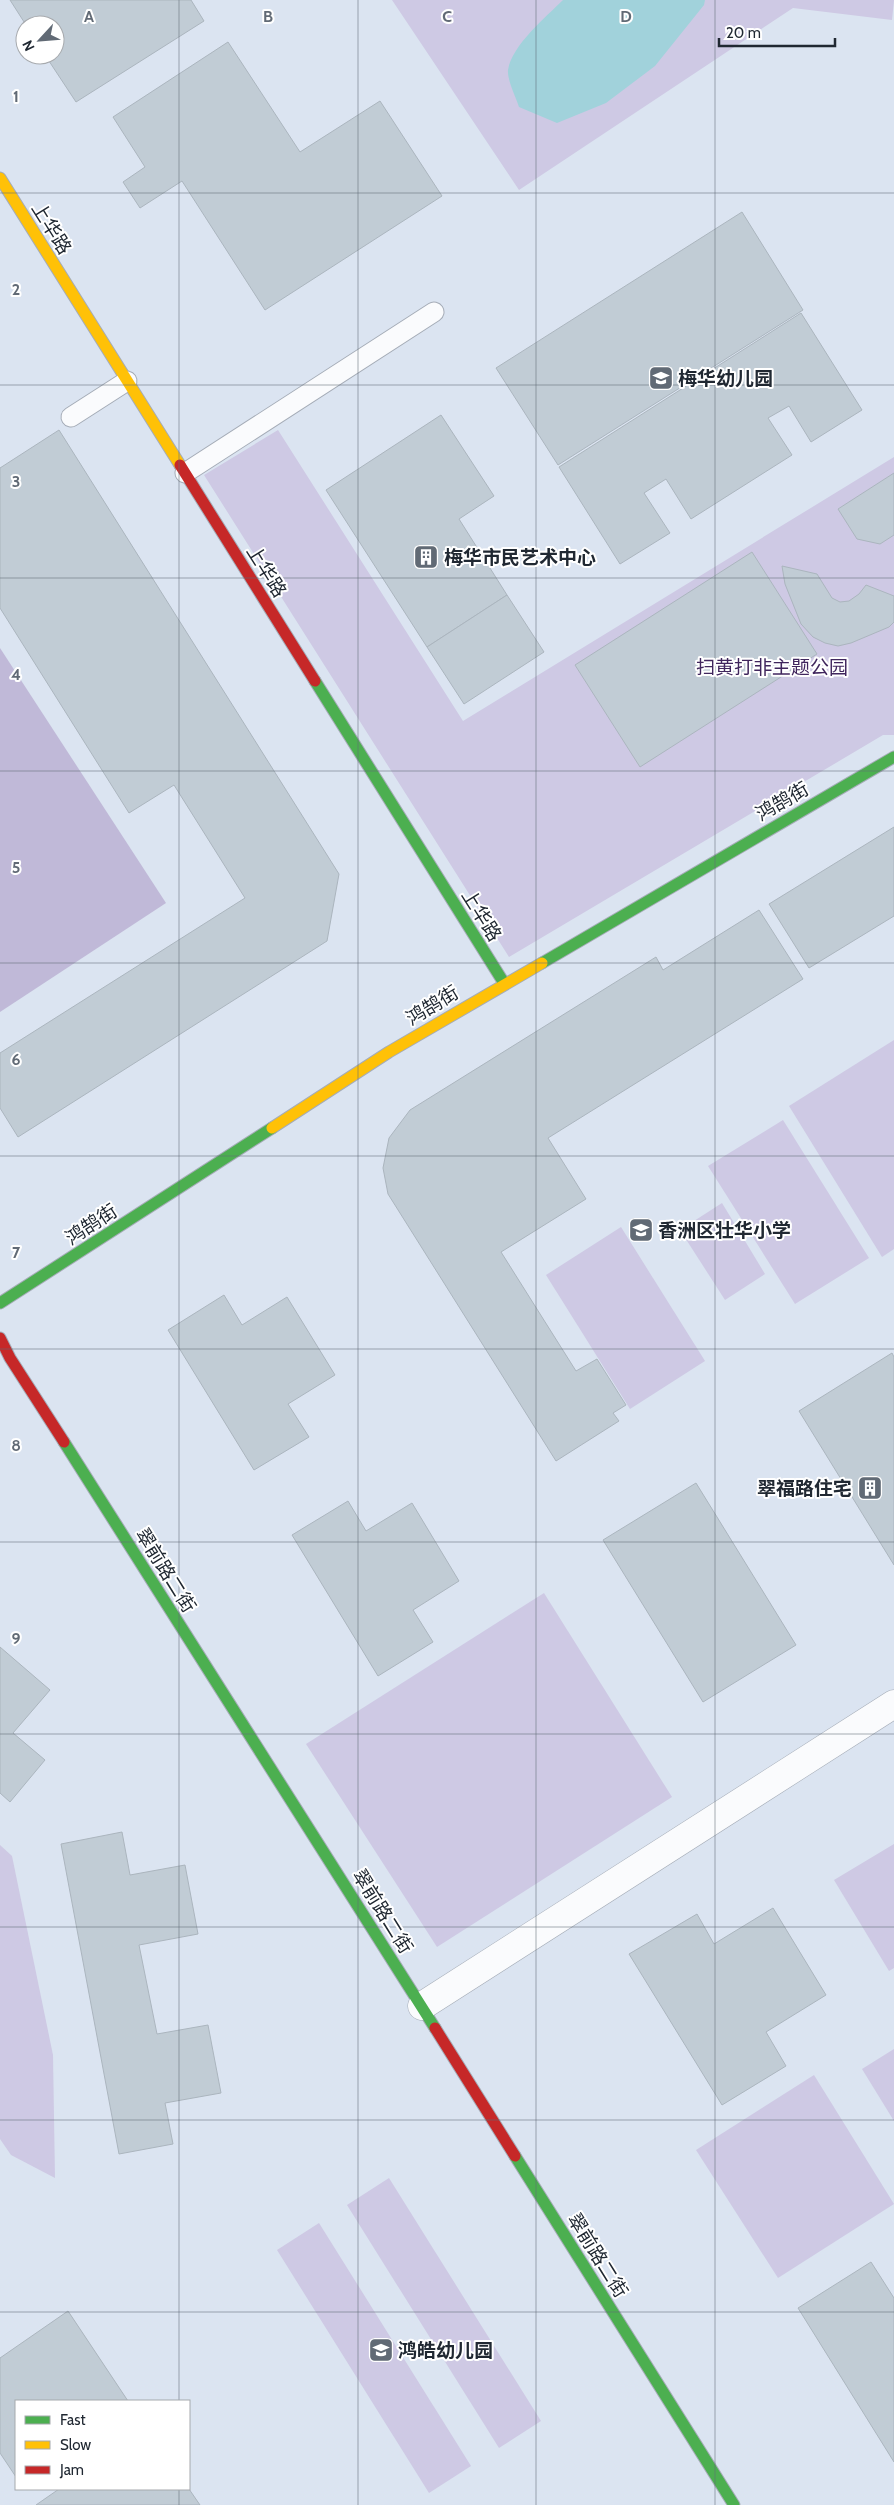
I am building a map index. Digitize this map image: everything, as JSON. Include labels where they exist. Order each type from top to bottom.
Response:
[{"type":"street","name":"上华路","points":[[0,178],[504,983]]},
{"type":"street","name":"鸿鹄街","points":[[0,1302],[389,1052],[504,983],[894,757]]},
{"type":"street","name":"翠前路二街","points":[[0,1338],[10,1358],[422,2006],[734,2505]]},
{"type":"street","points":[[422,2006],[894,1704]]},
{"type":"lane","points":[[185,472],[434,312]]},
{"type":"lane","points":[[71,417],[127,381]]},
{"type":"green space","points":[[392,0],[894,0],[892,20],[793,8],[519,190]]},
{"type":"green space","name":"扫黄打非主题公园","points":[[278,430],[463,721],[894,457],[894,735],[883,735],[509,957],[204,475]]},
{"type":"green space","points":[[894,1040],[894,1249],[882,1257],[789,1106]]},
{"type":"green space","points":[[783,1120],[869,1258],[795,1304],[708,1166]]},
{"type":"green space","points":[[722,1203],[765,1274],[725,1300],[680,1230]]},
{"type":"green space","points":[[621,1227],[705,1361],[630,1409],[546,1275]]},
{"type":"green space","points":[[544,1593],[672,1797],[437,1947],[306,1744]]},
{"type":"green space","points":[[894,1844],[894,1968],[889,1971],[834,1880]]},
{"type":"green space","points":[[0,1845],[12,1856],[53,2055],[55,2178],[11,2155],[0,2139]]},
{"type":"green space","points":[[894,2049],[894,2121],[862,2069]]},
{"type":"green space","points":[[814,2075],[894,2204],[778,2278],[696,2150]]},
{"type":"green space","points":[[389,2178],[541,2421],[499,2448],[347,2205]]},
{"type":"green space","points":[[319,2223],[471,2466],[429,2493],[277,2250]]},
{"type":"shaded area","points":[[0,648],[166,903],[0,1012]]},
{"type":"water","points":[[563,0],[705,0],[704,5],[655,66],[606,103],[557,123],[519,107],[510,83],[508,70],[516,51],[523,41]]},
{"type":"building","points":[[10,0],[191,0],[204,21],[76,102],[52,65],[65,65],[65,15],[20,15]]},
{"type":"building","points":[[228,42],[300,152],[380,101],[442,196],[265,310],[182,181],[140,208],[123,182],[145,167],[113,117]]},
{"type":"building","points":[[742,212],[803,310],[558,465],[496,368]]},
{"type":"building","points":[[801,313],[862,410],[811,442],[789,406],[768,418],[792,455],[691,519],[666,479],[644,493],[670,533],[620,564],[559,467]]},
{"type":"building","name":"梅华市民艺术中心","points":[[441,415],[494,496],[459,519],[507,595],[427,647],[326,490]]},
{"type":"building","points":[[59,430],[339,874],[327,941],[18,1137],[0,1108],[0,1053],[245,898],[174,785],[129,813],[0,608],[0,468]]},
{"type":"building","points":[[894,473],[894,535],[880,544],[857,539],[838,509]]},
{"type":"building","points":[[752,552],[817,654],[640,767],[575,665]]},
{"type":"building","points":[[782,566],[817,574],[832,598],[840,602],[849,601],[859,594],[866,585],[894,596],[894,622],[889,627],[851,643],[838,646],[825,643],[813,637],[801,624],[785,584]]},
{"type":"building","points":[[507,595],[544,652],[464,704],[427,647]]},
{"type":"building","points":[[894,827],[894,916],[809,968],[769,904]]},
{"type":"building","points":[[759,910],[803,979],[548,1138],[586,1199],[501,1252],[576,1371],[597,1359],[626,1405],[613,1413],[619,1421],[556,1461],[388,1194],[383,1168],[389,1138],[410,1110],[656,957],[663,970]]},
{"type":"building","points":[[224,1295],[242,1325],[287,1297],[335,1375],[288,1404],[309,1437],[254,1470],[168,1330]]},
{"type":"building","name":"翠福路住宅","points":[[892,1353],[894,1357],[894,1565],[799,1411]]},
{"type":"building","points":[[696,1483],[796,1645],[703,1702],[603,1540]]},
{"type":"building","points":[[348,1501],[366,1531],[412,1503],[459,1581],[413,1610],[433,1642],[378,1676],[292,1535]]},
{"type":"building","points":[[0,1647],[50,1690],[13,1733],[45,1760],[10,1802],[0,1793]]},
{"type":"building","points":[[122,1832],[130,1875],[185,1865],[198,1934],[139,1945],[157,2034],[208,2025],[221,2093],[165,2103],[173,2144],[119,2154],[61,1844]]},
{"type":"building","points":[[773,1908],[826,1995],[766,2032],[786,2066],[722,2105],[629,1954],[697,1914],[714,1944]]},
{"type":"building","points":[[871,2262],[894,2298],[894,2462],[798,2308]]},
{"type":"building","points":[[68,2311],[127,2400],[15,2400],[15,2476],[0,2453],[0,2358]]},
{"type":"building","points":[[58,2490],[190,2490],[200,2505],[36,2505]]},
{"type":"traffic: fast","points":[[315,681],[504,983]]},
{"type":"traffic: fast","points":[[542,963],[894,757]]},
{"type":"traffic: fast","points":[[0,1303],[272,1128]]},
{"type":"traffic: fast","points":[[64,1442],[435,2028]]},
{"type":"traffic: fast","points":[[515,2156],[734,2505]]},
{"type":"traffic: slow","points":[[0,178],[180,465]]},
{"type":"traffic: slow","points":[[272,1128],[389,1052],[542,963]]},
{"type":"traffic: jam","points":[[180,465],[315,681]]},
{"type":"traffic: jam","points":[[0,1338],[10,1358],[64,1442]]},
{"type":"traffic: jam","points":[[435,2028],[515,2156]]},
{"type":"place","name":"梅华幼儿园","points":[[661,378]]},
{"type":"place","name":"梅华市民艺术中心","points":[[426,557]]},
{"type":"place","name":"香洲区壮华小学","points":[[641,1230]]},
{"type":"place","name":"翠福路住宅","points":[[870,1488]]},
{"type":"place","name":"鸿皓幼儿园","points":[[381,2350]]}]
